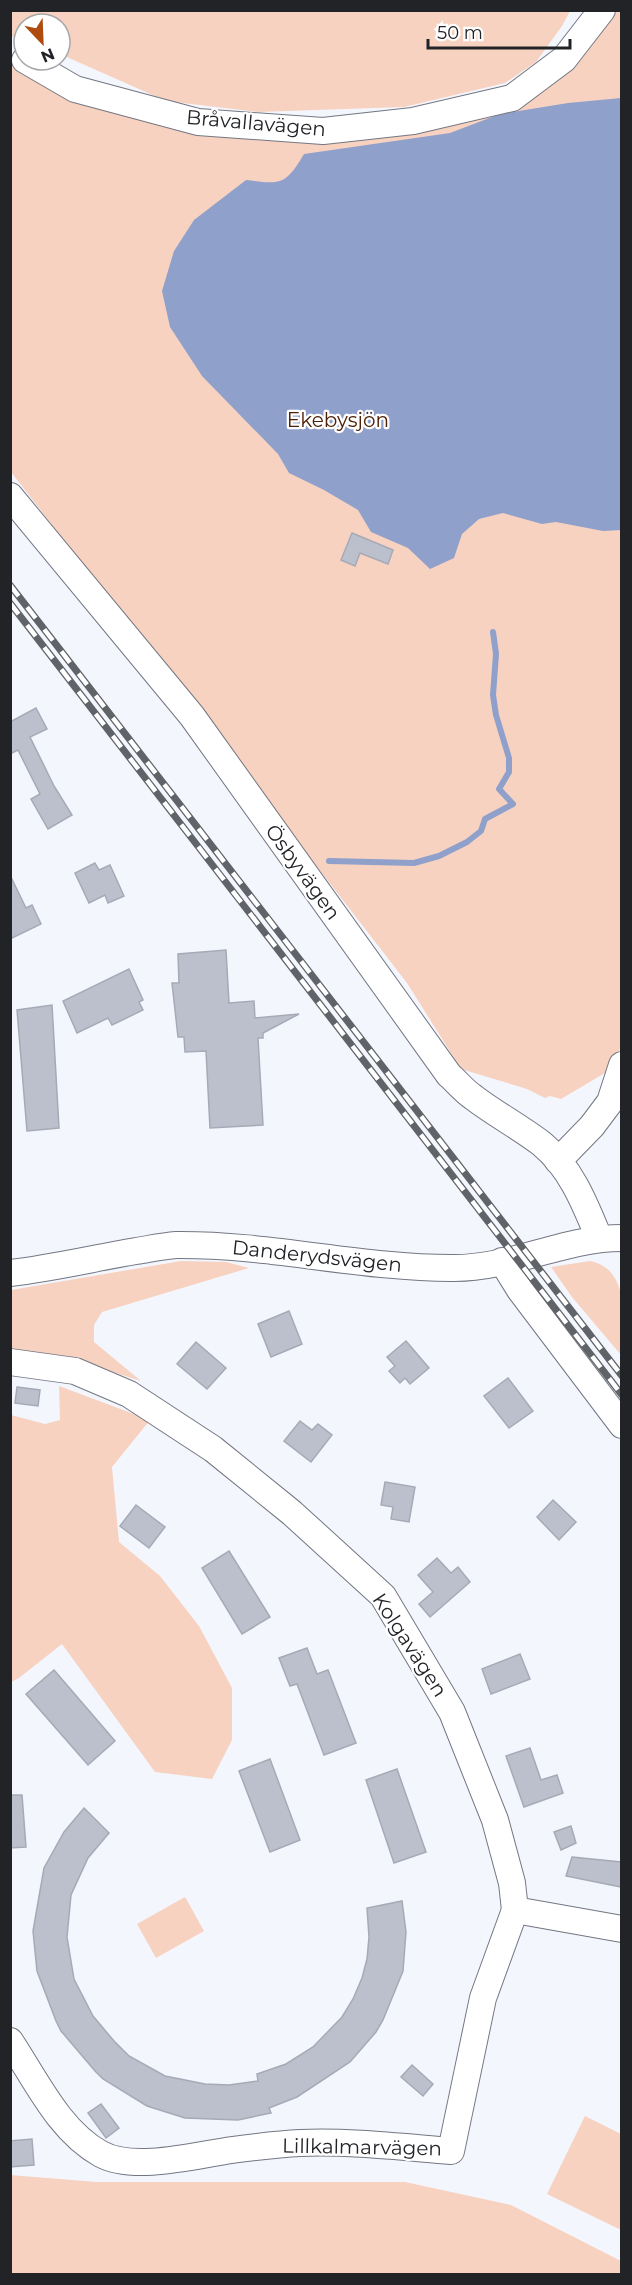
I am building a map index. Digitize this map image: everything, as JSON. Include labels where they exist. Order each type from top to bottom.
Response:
[{"type":"street","name":"Bråvallavägen","points":[[45,72],[75,89],[198,122],[323,131],[413,121],[512,98],[564,59],[602,10]]},
{"type":"street","name":"Ösbyvägen","points":[[10,496],[192,716],[449,1075],[471,1096],[542,1144],[570,1176],[586,1206],[615,1240]]},
{"type":"street","points":[[558,1161],[592,1126],[610,1102],[621,1065]]},
{"type":"street","name":"Danderydsvägen","points":[[10,1273],[174,1245],[229,1247],[387,1264],[454,1268],[615,1240]]},
{"type":"street","points":[[502,1261],[520,1290],[621,1425]]},
{"type":"street","name":"Kolgavägen","points":[[10,1362],[75,1371],[129,1394],[213,1449],[292,1513],[383,1596],[452,1712],[495,1820],[512,1883],[516,1910]]},
{"type":"street","points":[[516,1910],[621,1929]]},
{"type":"street","name":"Lillkalmarvägen","points":[[10,2041],[59,2115],[77,2137],[101,2154],[115,2160],[159,2161],[250,2148],[334,2142],[451,2151],[483,1998],[516,1910]]},
{"type":"green space","points":[[10,11],[570,11],[536,62],[505,83],[404,107],[258,112],[166,101],[72,59],[72,12],[12,12],[11,36]]},
{"type":"green space","name":"Ekebysjön","points":[[594,11],[621,11],[622,1040],[615,1067],[561,1099],[550,1096],[545,1098],[527,1089],[461,1069],[407,983],[11,472],[11,64],[12,72],[31,72],[104,101],[306,138],[537,80]]},
{"type":"green space","points":[[181,1261],[226,1262],[249,1268],[102,1312],[94,1325],[94,1342],[141,1381],[78,1361],[13,1353],[14,1349],[11,1348],[11,1290]]},
{"type":"green space","points":[[590,1261],[603,1266],[613,1275],[619,1286],[623,1313],[621,1355],[572,1297],[551,1267]]},
{"type":"green space","points":[[59,1386],[150,1420],[112,1467],[119,1542],[160,1576],[199,1626],[232,1688],[232,1740],[212,1779],[155,1772],[62,1644],[11,1682],[11,1415],[45,1424],[60,1420]]},
{"type":"green space","points":[[185,1897],[204,1931],[156,1958],[137,1924]]},
{"type":"green space","points":[[585,2116],[621,2134],[621,2230],[547,2194]]},
{"type":"green space","points":[[10,2175],[97,2182],[405,2182],[511,2205],[621,2261],[621,2274],[11,2274]]},
{"type":"water","name":"Ekebysjön","points":[[621,98],[621,530],[603,531],[556,522],[542,524],[503,513],[479,519],[462,534],[454,558],[430,569],[408,548],[371,532],[358,510],[289,473],[278,454],[202,376],[170,327],[162,291],[174,251],[194,220],[246,180],[275,182],[281,180],[292,172],[304,154],[450,133],[500,114],[568,103]]},
{"type":"building","points":[[352,533],[393,550],[388,564],[360,553],[355,566],[341,560]]},
{"type":"building","points":[[36,708],[47,729],[30,737],[54,786],[72,815],[48,829],[31,799],[40,794],[18,750],[10,754],[10,722]]},
{"type":"building","points":[[95,863],[99,870],[110,865],[124,896],[108,903],[105,895],[89,903],[75,873]]},
{"type":"building","points":[[10,875],[26,908],[32,905],[41,924],[10,939]]},
{"type":"building","points":[[226,950],[229,1003],[254,1001],[255,1018],[299,1014],[263,1033],[263,1038],[258,1038],[263,1125],[210,1128],[206,1051],[185,1052],[184,1037],[178,1037],[172,983],[179,983],[178,954]]},
{"type":"building","points":[[129,969],[143,1000],[139,1002],[143,1010],[112,1025],[108,1018],[77,1033],[63,1001]]},
{"type":"building","points":[[52,1005],[59,1128],[27,1131],[17,1010]]},
{"type":"building","points":[[289,1311],[302,1344],[271,1357],[258,1324]]},
{"type":"building","points":[[406,1341],[429,1368],[410,1384],[405,1378],[400,1383],[389,1371],[395,1366],[387,1357]]},
{"type":"building","points":[[196,1342],[226,1368],[207,1389],[177,1364]]},
{"type":"building","points":[[508,1378],[533,1411],[509,1428],[484,1396]]},
{"type":"building","points":[[17,1387],[40,1390],[38,1406],[15,1403]]},
{"type":"building","points":[[300,1421],[312,1430],[318,1424],[332,1435],[311,1462],[284,1441]]},
{"type":"building","points":[[385,1482],[415,1487],[409,1522],[391,1519],[393,1507],[381,1505]]},
{"type":"building","points":[[553,1500],[576,1522],[559,1540],[537,1517]]},
{"type":"building","points":[[136,1505],[165,1527],[149,1548],[120,1526]]},
{"type":"building","points":[[229,1551],[270,1617],[242,1634],[202,1568]]},
{"type":"building","points":[[437,1558],[451,1573],[458,1567],[470,1582],[430,1617],[419,1604],[433,1592],[418,1575]]},
{"type":"building","points":[[307,1648],[317,1674],[328,1670],[356,1743],[324,1755],[297,1684],[290,1686],[279,1658]]},
{"type":"building","points":[[520,1654],[530,1679],[491,1694],[482,1669]]},
{"type":"building","points":[[54,1670],[115,1741],[88,1765],[26,1694]]},
{"type":"building","points":[[530,1748],[541,1780],[557,1775],[563,1793],[524,1807],[506,1756]]},
{"type":"building","points":[[270,1759],[300,1840],[270,1852],[239,1771]]},
{"type":"building","points":[[397,1769],[426,1852],[394,1863],[366,1780]]},
{"type":"building","points":[[10,1795],[22,1795],[26,1847],[10,1848]]},
{"type":"building","points":[[84,1808],[109,1833],[88,1858],[71,1895],[67,1937],[74,1979],[93,2016],[129,2056],[165,2076],[205,2084],[229,2085],[258,2081],[257,2074],[286,2064],[313,2047],[342,2017],[353,1999],[367,1959],[369,1937],[367,1908],[402,1901],[406,1932],[403,1971],[376,2032],[350,2062],[297,2097],[269,2108],[271,2113],[238,2120],[185,2118],[147,2106],[103,2079],[61,2031],[56,2021],[37,1971],[33,1931],[44,1868],[64,1832]]},
{"type":"building","points":[[571,1826],[576,1843],[561,1850],[554,1832]]},
{"type":"building","points":[[572,1857],[621,1862],[621,1887],[566,1876]]},
{"type":"building","points":[[412,2065],[433,2084],[423,2096],[401,2077]]},
{"type":"building","points":[[101,2104],[119,2128],[106,2138],[88,2113]]},
{"type":"building","points":[[32,2139],[34,2165],[10,2167],[10,2141]]},
{"type":"waterway","points":[[329,861],[414,863],[439,856],[467,842],[481,831],[485,819],[513,804],[499,789],[509,772],[509,758],[496,715],[493,695],[496,654],[493,632]]},
{"type":"railway","points":[[10,585],[622,1376]]},
{"type":"railway","points":[[10,603],[622,1395]]}]
